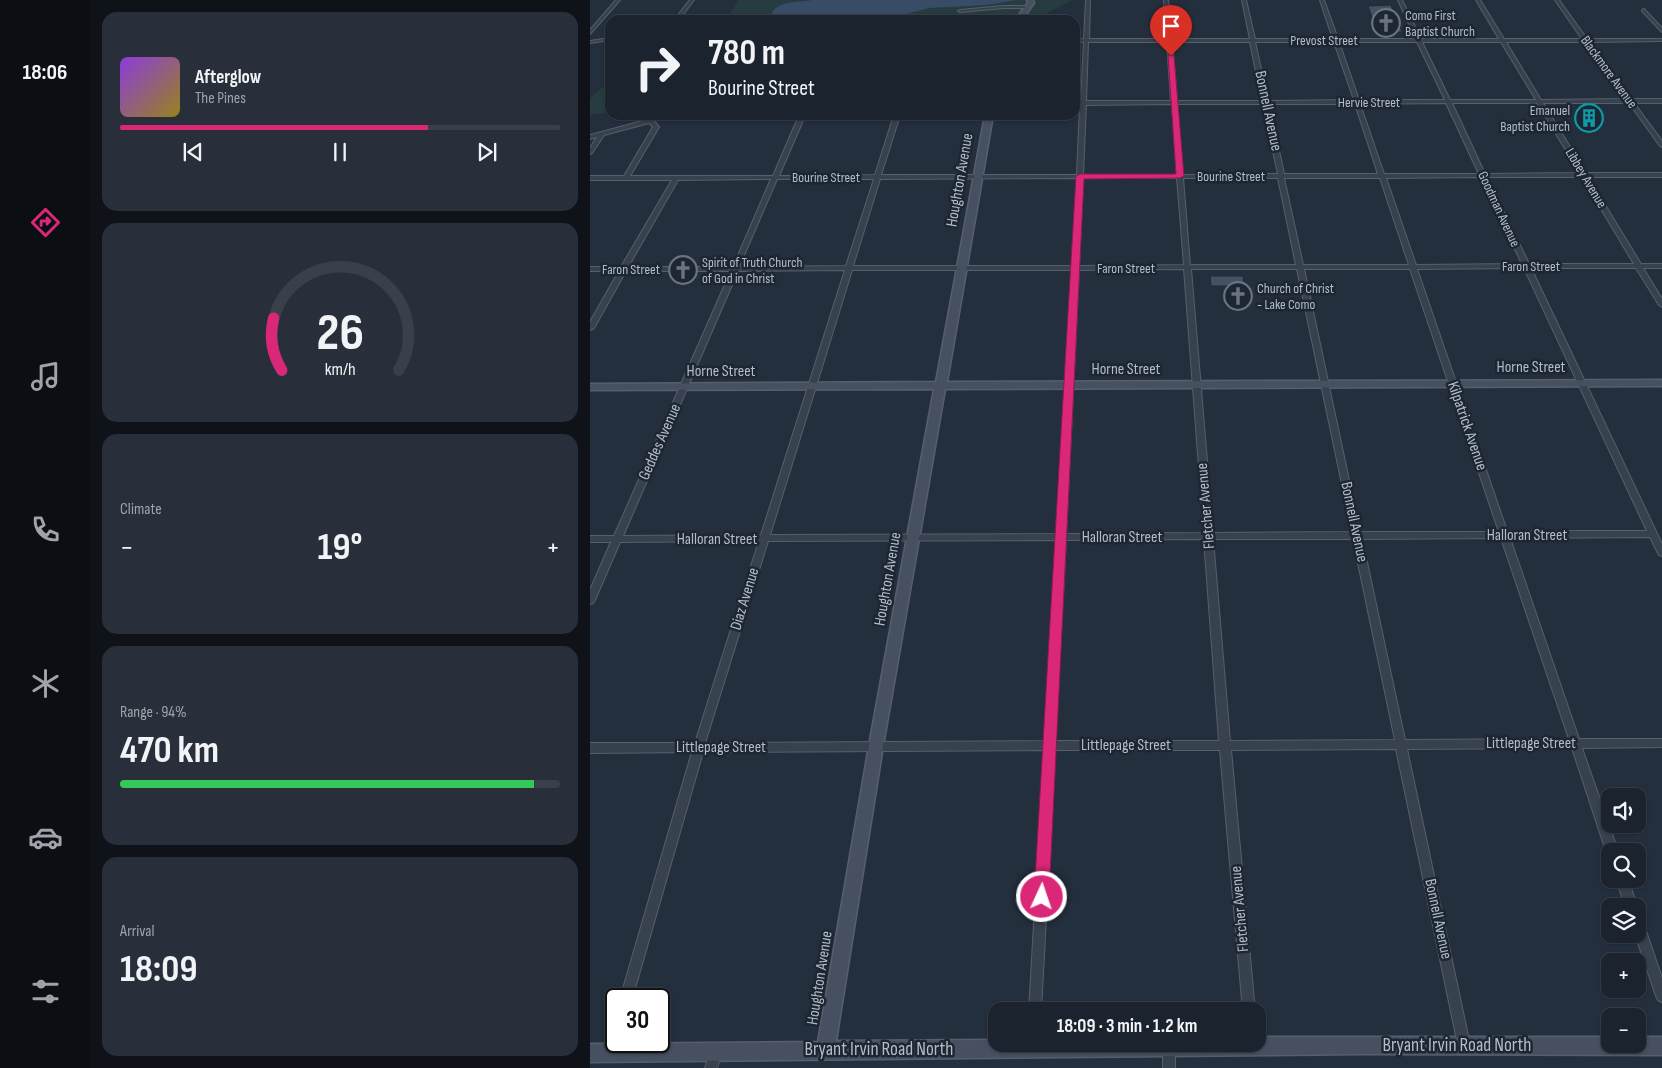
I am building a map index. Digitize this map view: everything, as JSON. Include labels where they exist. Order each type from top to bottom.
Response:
[{"type":"street","points":[[605,15],[618,0]]},
{"type":"street","points":[[680,15],[692,0]]},
{"type":"street","points":[[1080,93],[1086,41],[1088,0]]},
{"type":"street","name":"Fletcher Avenue","points":[[1166,0],[1225,745],[1248,1002]]},
{"type":"street","name":"Bonnell Avenue","points":[[1244,0],[1464,1045]]},
{"type":"street","name":"Kilpatrick Avenue","points":[[1322,0],[1609,843]]},
{"type":"street","name":"Goodman Avenue","points":[[1400,0],[1662,553]]},
{"type":"street","name":"Libbey Avenue","points":[[1478,0],[1662,305]]},
{"type":"street","name":"Blackmore Avenue","points":[[1557,0],[1662,144]]},
{"type":"street","points":[[960,11],[1029,3]]},
{"type":"street","points":[[1021,15],[1029,3]]},
{"type":"street","points":[[1644,10],[1662,31]]},
{"type":"street","points":[[590,33],[605,15]]},
{"type":"street","points":[[590,42],[605,40]]},
{"type":"street","name":"Prevost Street","points":[[1080,41],[1662,40]]},
{"type":"street","name":"Hervie Street","points":[[1080,102],[1662,101]]},
{"type":"street","points":[[590,137],[654,120]]},
{"type":"street","name":"Geddes Avenue","points":[[590,600],[800,120]]},
{"type":"street","name":"Diaz Avenue","points":[[629,988],[699,747],[895,120]]},
{"type":"street","name":"Houghton Avenue","points":[[826,1050],[876,746],[988,120]]},
{"type":"street","points":[[1036,1002],[1070,385],[1080,176],[1079,120]]},
{"type":"street","points":[[626,178],[656,127],[651,121]]},
{"type":"street","points":[[590,152],[602,134]]},
{"type":"street","name":"Bourine Street","points":[[590,178],[1662,175]]},
{"type":"street","points":[[590,328],[676,177]]},
{"type":"street","name":"Faron Street","points":[[590,269],[1662,266]]},
{"type":"street","name":"Horne Street","points":[[590,387],[1662,383]]},
{"type":"street","name":"Halloran Street","points":[[590,539],[1653,534]]},
{"type":"street","name":"Littlepage Street","points":[[590,748],[1662,742]]},
{"type":"street","points":[[1644,943],[1662,996]]},
{"type":"street","name":"Bryant Irvin Road North","points":[[1266,1045],[1662,1046]]},
{"type":"street","name":"Bryant Irvin Road North","points":[[625,1053],[713,1059],[826,1050],[988,1047]]},
{"type":"street","name":"Bryant Irvin Road North","points":[[590,1052],[605,1052]]},
{"type":"street","points":[[1169,1052],[1169,1068]]},
{"type":"green space","points":[[738,0],[1072,0],[1044,15],[729,15]]},
{"type":"green space","points":[[605,85],[605,113],[590,115],[590,98]]},
{"type":"water","points":[[812,0],[1016,0],[987,5],[929,8],[902,15],[771,15],[778,7],[788,3]]},
{"type":"building","points":[[1391,5],[1402,32],[1377,32],[1368,6]]},
{"type":"building","name":"Church of Christ - Lake Como","points":[[1210,276],[1243,276],[1247,305],[1231,305],[1229,286],[1211,286]]},
{"type":"place","name":"Como First Baptist Church","points":[[1386,23]]},
{"type":"place","name":"Emanuel Baptist Church","points":[[1589,118]]},
{"type":"place","name":"Spirit of Truth Church of God in Christ","points":[[683,270]]},
{"type":"place","name":"Church of Christ - Lake Como","points":[[1238,296]]},
{"type":"route","points":[[1042,897],[1080,176],[1180,176],[1171,56]]}]
